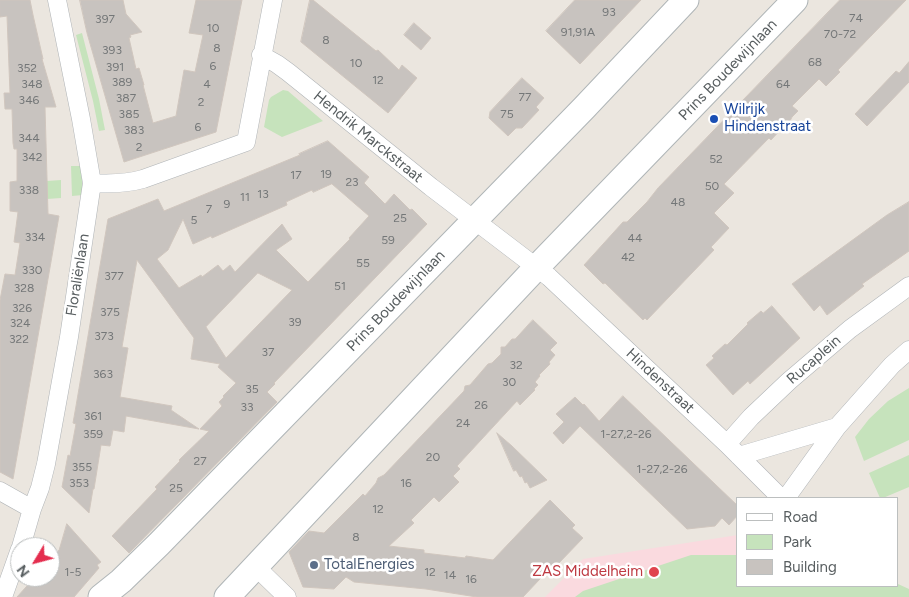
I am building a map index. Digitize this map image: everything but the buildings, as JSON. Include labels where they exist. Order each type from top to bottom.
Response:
[{"type":"main road","name":"Prins Boudewijnlaan","points":[[101,597],[121,581],[158,544],[584,108],[686,0]]},
{"type":"main road","name":"Prins Boudewijnlaan","points":[[227,597],[536,268],[795,0]]},
{"type":"street","name":"Floraliënlaan","points":[[23,537],[46,464],[70,328],[92,183],[57,0]]},
{"type":"street","points":[[92,183],[133,182],[246,142],[272,0]]},
{"type":"street","name":"Hendrik Marckstraat","points":[[262,56],[283,68],[536,268]]},
{"type":"street","name":"Hindenstraat","points":[[536,268],[549,277],[733,450],[780,497]]},
{"type":"street","name":"Rucaplein","points":[[733,450],[750,417],[850,329],[909,286]]},
{"type":"street","points":[[787,497],[837,427],[892,365],[909,350]]},
{"type":"street","points":[[733,450],[837,427]]},
{"type":"street","points":[[0,491],[32,509]]},
{"type":"street","points":[[256,567],[287,597]]},
{"type":"street","name":"Floraliënlaan","points":[[3,597],[10,577]]},
{"type":"shaded area","name":"ZAS Middelheim","points":[[736,535],[736,587],[909,597],[545,597],[583,559]]},
{"type":"green space","points":[[82,33],[105,130],[99,131],[76,35]]},
{"type":"green space","points":[[283,90],[288,91],[323,121],[282,137],[264,127],[269,100]]},
{"type":"green space","points":[[71,166],[81,166],[83,195],[72,196]]},
{"type":"green space","points":[[61,180],[61,198],[47,199],[47,181]]},
{"type":"green space","points":[[909,388],[909,440],[864,461],[855,437],[869,419],[888,401]]},
{"type":"green space","points":[[909,455],[909,487],[885,497],[880,497],[869,473]]},
{"type":"green space","points":[[691,555],[736,555],[736,587],[899,587],[899,584],[909,589],[909,597],[575,597],[583,591]]},
{"type":"place","name":"Wilrijk Hindenstraat","points":[[714,119]]},
{"type":"place","name":"TotalEnergies","points":[[314,565]]},
{"type":"place","name":"ZAS Middelheim","points":[[654,572]]}]
